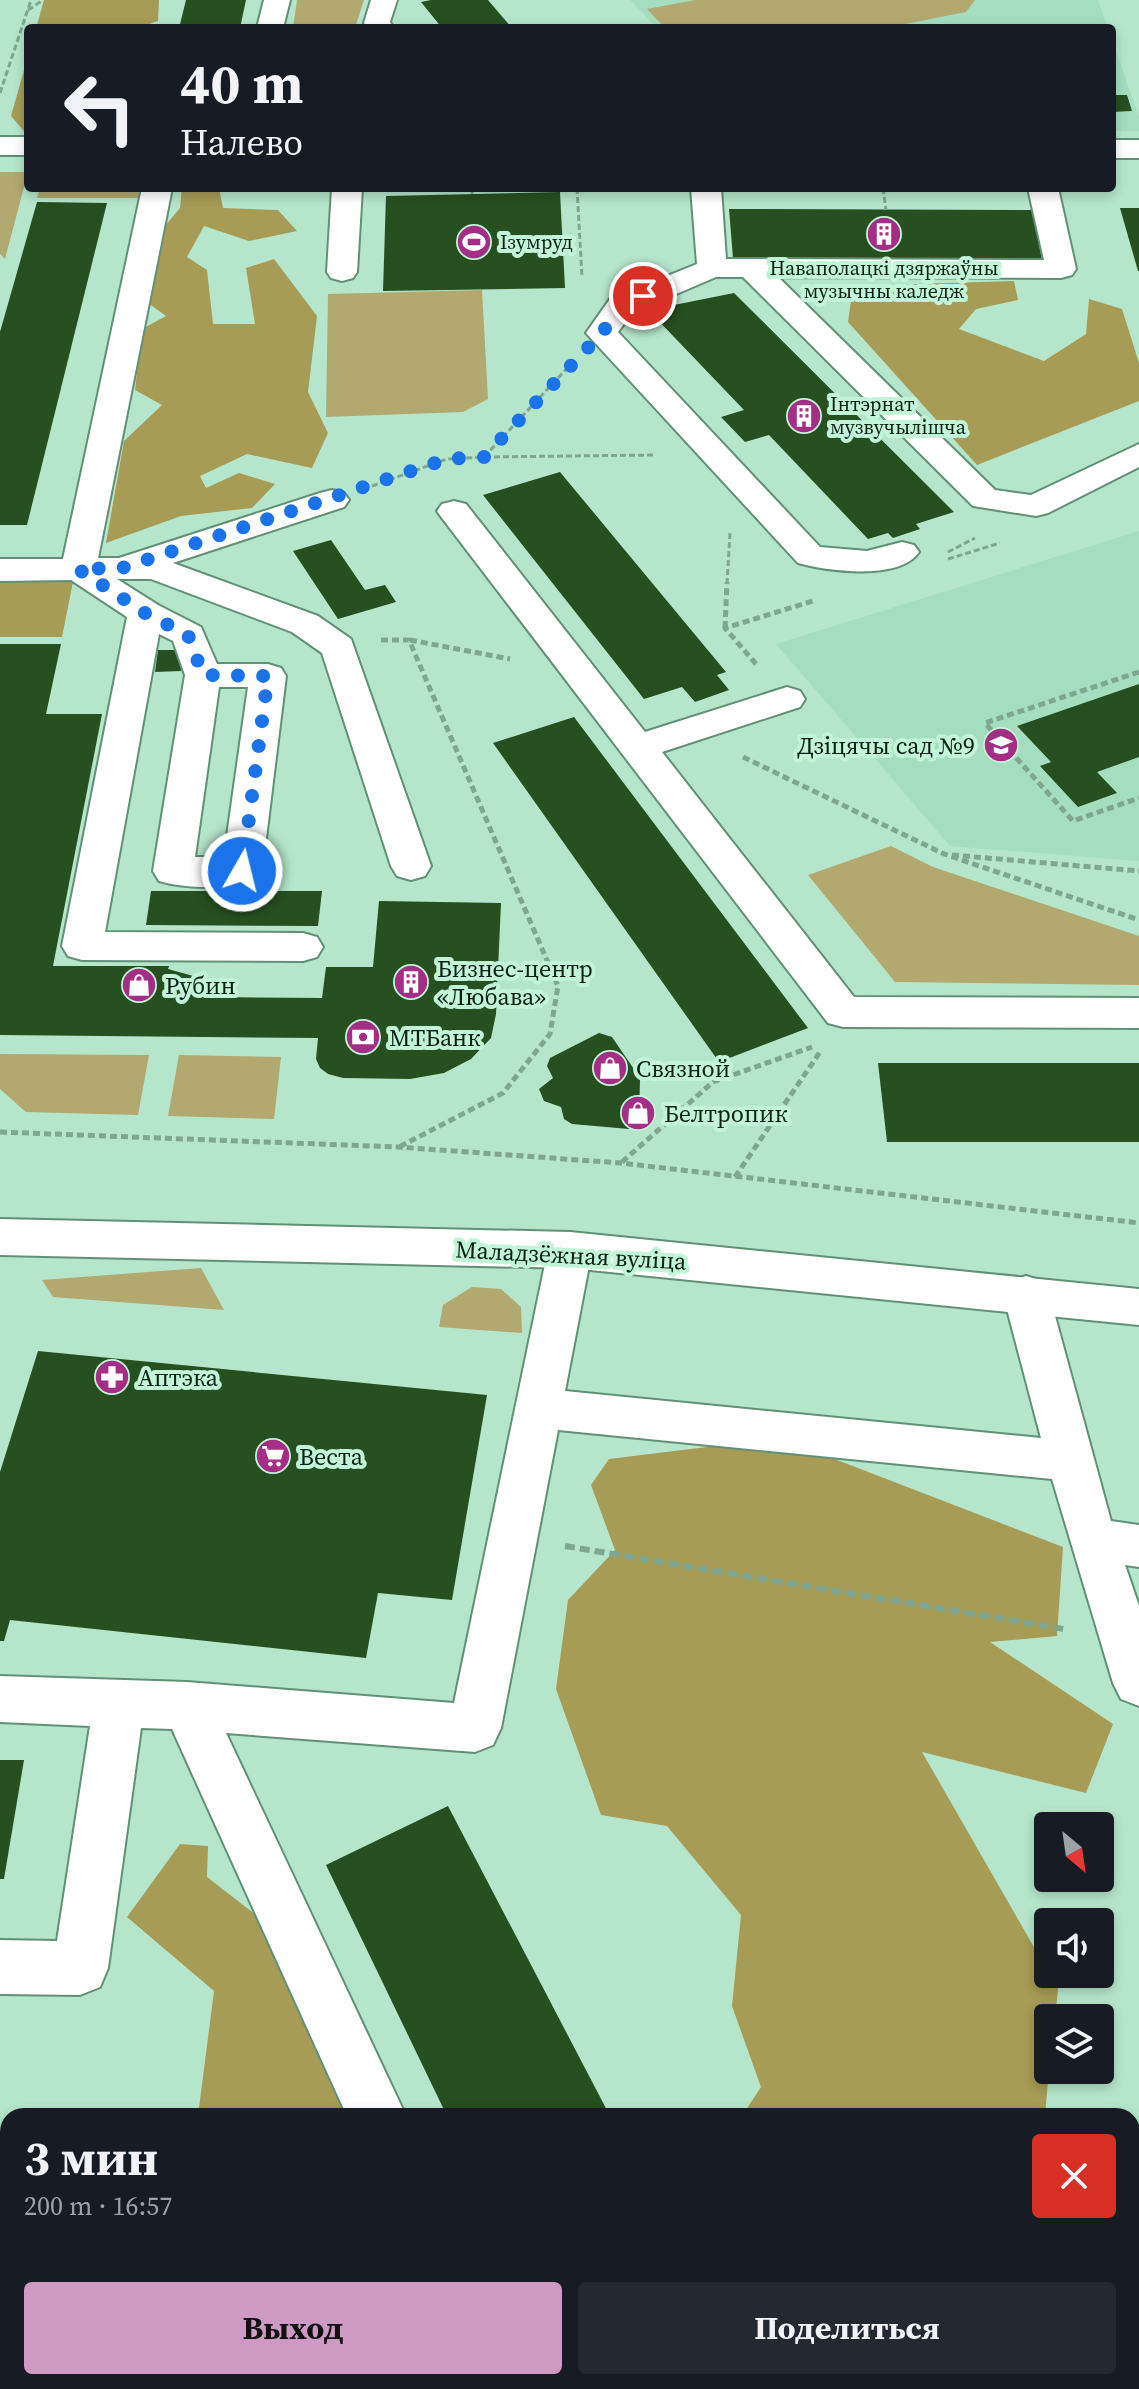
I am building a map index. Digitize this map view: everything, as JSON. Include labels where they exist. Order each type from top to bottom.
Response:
[{"type":"main road","points":[[271,24],[277,0]]},
{"type":"main road","points":[[378,24],[384,0]]},
{"type":"main road","points":[[0,146],[24,146]]},
{"type":"main road","points":[[1116,149],[1139,149]]},
{"type":"main road","points":[[78,569],[156,192]]},
{"type":"main road","points":[[342,272],[347,192]]},
{"type":"main road","points":[[706,192],[712,268]]},
{"type":"main road","points":[[902,552],[868,562],[810,556],[602,333],[621,306],[712,268],[1061,269],[1044,192]]},
{"type":"main road","points":[[751,268],[985,499],[1036,506],[1139,454]]},
{"type":"main road","points":[[122,568],[332,500]]},
{"type":"main road","points":[[454,511],[843,1012],[1139,1013]]},
{"type":"main road","points":[[0,570],[155,568],[305,624],[338,647],[411,866]]},
{"type":"main road","points":[[78,569],[145,613],[188,635],[203,675],[173,871],[242,871],[268,676],[203,675]]},
{"type":"main road","points":[[145,613],[82,946],[303,947]]},
{"type":"main road","points":[[638,747],[787,699]]},
{"type":"main road","name":"Маладзёжная вуліца","points":[[0,1237],[570,1250],[1139,1307]]},
{"type":"main road","points":[[0,1699],[187,1706],[475,1728],[570,1250]]},
{"type":"main road","points":[[1026,1294],[1092,1539],[1139,1683]]},
{"type":"main road","points":[[539,1408],[1071,1461]]},
{"type":"main road","points":[[1092,1539],[1139,1546]]},
{"type":"main road","points":[[0,1967],[80,1968],[119,1703]]},
{"type":"main road","points":[[187,1706],[373,2108]]},
{"type":"path","points":[[0,93],[31,0]]},
{"type":"path","points":[[28,10],[43,0]]},
{"type":"path","points":[[577,192],[582,277]]},
{"type":"path","points":[[884,192],[886,210]]},
{"type":"path","points":[[484,457],[602,333]]},
{"type":"path","points":[[332,500],[447,459],[655,455]]},
{"type":"path","points":[[725,628],[733,474]]},
{"type":"path","points":[[409,640],[504,656],[517,662]]},
{"type":"path","points":[[1139,672],[985,723],[1073,821],[1139,798]]},
{"type":"path","points":[[688,731],[944,854],[1139,920]]},
{"type":"path","points":[[944,854],[1139,871]]},
{"type":"path","points":[[621,1163],[713,1082],[827,1041],[735,1177]]},
{"type":"path","points":[[0,1132],[398,1147],[621,1163],[1139,1223]]},
{"type":"path","points":[[513,1537],[1125,1639]]},
{"type":"shaded area","points":[[44,0],[159,0],[158,21],[149,24],[37,24]]},
{"type":"shaded area","points":[[297,0],[364,0],[356,24],[294,24]]},
{"type":"shaded area","points":[[630,0],[1098,0],[1107,24],[653,24]]},
{"type":"shaded area","points":[[695,0],[975,0],[966,12],[905,24],[661,24],[647,9]]},
{"type":"shaded area","points":[[1116,51],[1139,117],[1139,131],[1116,131]]},
{"type":"shaded area","points":[[24,70],[24,131],[11,116]]},
{"type":"shaded area","points":[[0,172],[24,172],[24,187],[5,259],[0,254]]},
{"type":"shaded area","points":[[39,192],[145,192],[143,198],[37,198]]},
{"type":"shaded area","points":[[182,192],[220,192],[223,208],[278,210],[297,231],[249,241],[204,226],[187,257],[207,270],[213,324],[255,324],[246,268],[274,259],[317,316],[308,392],[328,433],[312,468],[247,454],[200,476],[206,488],[239,473],[275,484],[252,508],[181,516],[106,543],[124,441],[162,405],[135,390],[142,329],[166,316],[148,303],[160,232],[180,208]]},
{"type":"shaded area","points":[[1014,281],[1018,300],[976,309],[959,329],[1044,361],[1086,334],[1089,299],[1122,309],[1139,363],[1139,401],[977,465],[848,322],[853,286]]},
{"type":"shaded area","points":[[482,290],[488,399],[463,412],[326,417],[328,294]]},
{"type":"shaded area","name":"Дзіцячы сад №9","points":[[1139,531],[1139,861],[950,846],[776,644]]},
{"type":"shaded area","points":[[0,582],[73,582],[62,637],[0,637]]},
{"type":"shaded area","points":[[891,846],[933,867],[1139,936],[1139,985],[895,982],[808,875]]},
{"type":"shaded area","points":[[0,1054],[149,1055],[138,1115],[26,1112],[0,1089]]},
{"type":"shaded area","points":[[179,1055],[281,1057],[274,1119],[168,1116]]},
{"type":"shaded area","points":[[201,1268],[224,1310],[53,1297],[42,1280]]},
{"type":"shaded area","points":[[472,1287],[501,1289],[521,1307],[522,1333],[439,1327],[443,1305]]},
{"type":"shaded area","points":[[780,1438],[1063,1547],[1057,1636],[990,1642],[1113,1724],[1086,1793],[922,1752],[1034,1947],[1034,1988],[1058,1989],[1056,2004],[1034,2004],[1034,2084],[1048,2084],[1046,2108],[747,2108],[761,2087],[732,2006],[741,1915],[667,1826],[601,1815],[556,1689],[568,1600],[615,1550],[591,1485],[609,1459]]},
{"type":"shaded area","points":[[180,1844],[208,1846],[207,1877],[336,1977],[361,2108],[199,2108],[214,1991],[127,1917]]},
{"type":"building","points":[[186,0],[246,0],[241,24],[180,24]]},
{"type":"building","points":[[488,0],[509,24],[439,24],[421,2]]},
{"type":"building","points":[[1116,95],[1127,95],[1132,111],[1116,112]]},
{"type":"building","name":"Ізумруд","points":[[560,192],[565,288],[383,291],[386,196]]},
{"type":"building","points":[[37,202],[107,203],[27,525],[0,525],[0,332]]},
{"type":"building","points":[[1120,208],[1139,208],[1139,271],[1138,271]]},
{"type":"building","name":"Наваполацкі дзяржаўны музычны каледж","points":[[729,209],[1032,210],[1042,259],[733,258]]},
{"type":"building","name":"Інтэрнат музвучылішча","points":[[734,293],[954,512],[916,524],[920,529],[893,538],[888,533],[868,539],[769,435],[745,442],[721,417],[744,410],[653,315],[672,310],[669,306]]},
{"type":"building","points":[[560,472],[726,672],[717,675],[729,690],[695,702],[682,687],[644,699],[483,495]]},
{"type":"building","points":[[331,540],[365,590],[385,585],[396,602],[338,619],[293,551]]},
{"type":"building","points":[[0,644],[61,644],[46,714],[102,714],[53,966],[169,966],[168,969],[215,982],[213,997],[322,998],[326,967],[373,967],[379,901],[501,903],[496,1014],[491,1038],[471,1059],[444,1073],[410,1079],[343,1078],[328,1074],[320,1068],[316,1059],[318,1038],[0,1035]]},
{"type":"building","points":[[158,650],[184,650],[181,671],[155,672]]},
{"type":"building","points":[[1139,684],[1139,757],[1097,772],[1117,793],[1078,807],[1040,766],[1051,762],[1017,726]]},
{"type":"building","points":[[574,717],[808,1028],[719,1062],[493,743]]},
{"type":"building","points":[[151,891],[322,891],[318,926],[146,925]]},
{"type":"building","points":[[599,1033],[612,1037],[640,1078],[639,1123],[629,1129],[572,1124],[564,1119],[561,1107],[544,1101],[539,1089],[553,1078],[547,1066],[550,1058]]},
{"type":"building","points":[[878,1063],[1139,1063],[1139,1142],[887,1142]]},
{"type":"building","points":[[38,1351],[487,1395],[452,1600],[378,1593],[366,1658],[10,1620],[4,1641],[0,1641],[0,1472]]},
{"type":"building","points":[[0,1760],[24,1760],[4,1879],[0,1879]]},
{"type":"building","points":[[448,1806],[606,2108],[443,2108],[326,1865]]},
{"type":"place","name":"Наваполацкі дзяржаўны музычны каледж","points":[[884,234]]},
{"type":"place","name":"Ізумруд","points":[[474,242]]},
{"type":"place","name":"Інтэрнат музвучылішча","points":[[804,416]]},
{"type":"place","name":"Дзіцячы сад №9","points":[[1001,745]]},
{"type":"place","name":"Бизнес-центр «Любава»","points":[[411,982]]},
{"type":"place","name":"Рубин","points":[[139,985]]},
{"type":"place","name":"МТБанк","points":[[363,1037]]},
{"type":"place","name":"Связной","points":[[610,1068]]},
{"type":"place","name":"Белтропик","points":[[638,1113]]},
{"type":"place","name":"Аптэка","points":[[112,1377]]},
{"type":"place","name":"Веста","points":[[273,1456]]},
{"type":"route","points":[[242,871],[268,676],[203,675],[188,635],[145,613],[78,569],[122,568],[447,459],[484,457],[602,333],[621,306],[643,296]]}]
